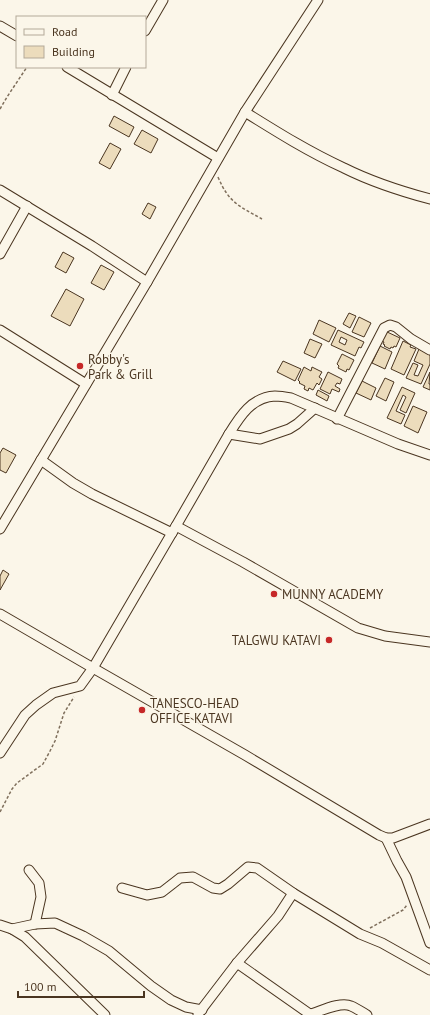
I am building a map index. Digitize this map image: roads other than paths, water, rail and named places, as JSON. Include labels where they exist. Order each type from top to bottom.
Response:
[{"type":"street","points":[[146,29],[163,0]]},
{"type":"street","points":[[0,530],[147,282],[245,112],[318,0]]},
{"type":"street","points":[[0,26],[16,35]]},
{"type":"street","points":[[69,68],[216,162]]},
{"type":"street","points":[[112,95],[126,68]]},
{"type":"street","points":[[245,112],[343,168],[398,191],[430,200]]},
{"type":"street","points":[[0,190],[86,242],[147,282]]},
{"type":"street","points":[[0,254],[26,206]]},
{"type":"street","points":[[337,418],[384,328],[390,325],[396,327],[411,339],[430,350]]},
{"type":"street","points":[[0,330],[86,384]]},
{"type":"street","points":[[0,753],[25,715],[36,705],[53,693],[80,686],[236,422],[251,404],[266,397],[276,396],[290,398],[398,444],[430,455]]},
{"type":"street","points":[[229,434],[260,438],[267,436],[289,429],[315,408]]},
{"type":"street","points":[[41,460],[73,483],[92,494],[174,529],[243,562],[358,628],[385,636],[430,642]]},
{"type":"street","points":[[0,614],[245,755],[379,836],[393,838],[430,824]]},
{"type":"street","points":[[386,838],[406,877],[430,943]]},
{"type":"street","points":[[122,888],[147,895],[162,892],[180,878],[193,877],[213,888],[220,889],[248,867],[256,868],[293,893],[360,934],[382,943],[430,970]]},
{"type":"street","points":[[29,870],[39,883],[41,897],[35,924]]},
{"type":"street","points":[[12,929],[35,924],[55,923],[83,936],[109,951],[150,986],[171,1000],[200,1013],[237,963],[278,916],[293,893]]},
{"type":"street","points":[[0,925],[12,929],[25,937],[105,1015]]},
{"type":"street","points":[[237,963],[311,1015],[345,1004],[367,1015]]},
{"type":"place","name":"Robby's Park & Grill","points":[[80,366]]},
{"type":"place","name":"MUNNY ACADEMY","points":[[274,594]]},
{"type":"place","name":"TALGWU KATAVI","points":[[329,640]]},
{"type":"place","name":"TANESCO-HEAD OFFICE KATAVI","points":[[142,710]]}]
